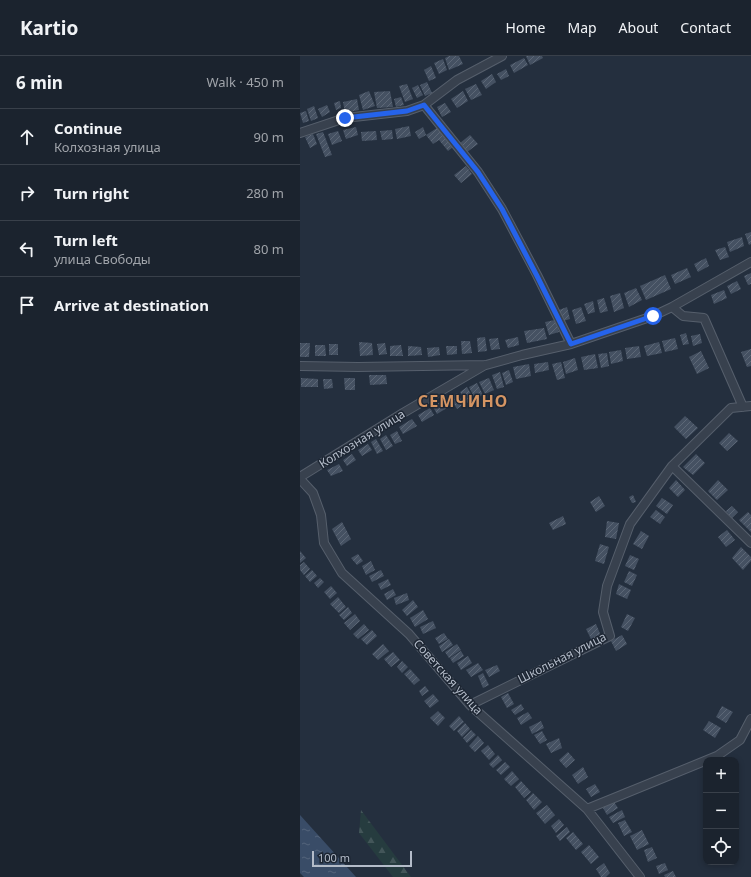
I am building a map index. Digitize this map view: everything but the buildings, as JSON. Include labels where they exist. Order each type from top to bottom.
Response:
[{"type":"street","points":[[300,132],[345,118],[407,111],[424,105],[457,80],[502,56]]},
{"type":"street","points":[[424,105],[478,172],[502,209],[571,344]]},
{"type":"street","name":"Колхозная улица","points":[[300,478],[403,413],[486,365],[571,344],[653,316],[672,307],[751,262]]},
{"type":"street","points":[[672,307],[683,316],[704,318],[747,407]]},
{"type":"street","name":"Колхозная улица","points":[[300,366],[358,367],[486,365]]},
{"type":"street","name":"Школьная улица","points":[[470,705],[610,636],[603,612],[607,586],[630,524],[672,466],[731,408],[747,407]]},
{"type":"street","points":[[672,466],[751,543]]},
{"type":"street","name":"Советская улица","points":[[300,478],[313,494],[320,515],[324,543],[342,573],[409,634],[470,705],[587,809],[640,877]]},
{"type":"street","points":[[587,809],[717,756],[740,740],[751,719]]},
{"type":"green space","points":[[361,810],[411,877],[393,877],[359,833]]},
{"type":"water","points":[[300,815],[356,877],[304,877],[300,873]]},
{"type":"district","name":"СЕМЧИНО","points":[[463,401]]},
{"type":"route","points":[[345,118],[407,111],[424,105],[478,172],[502,209],[571,344],[653,316]]}]
